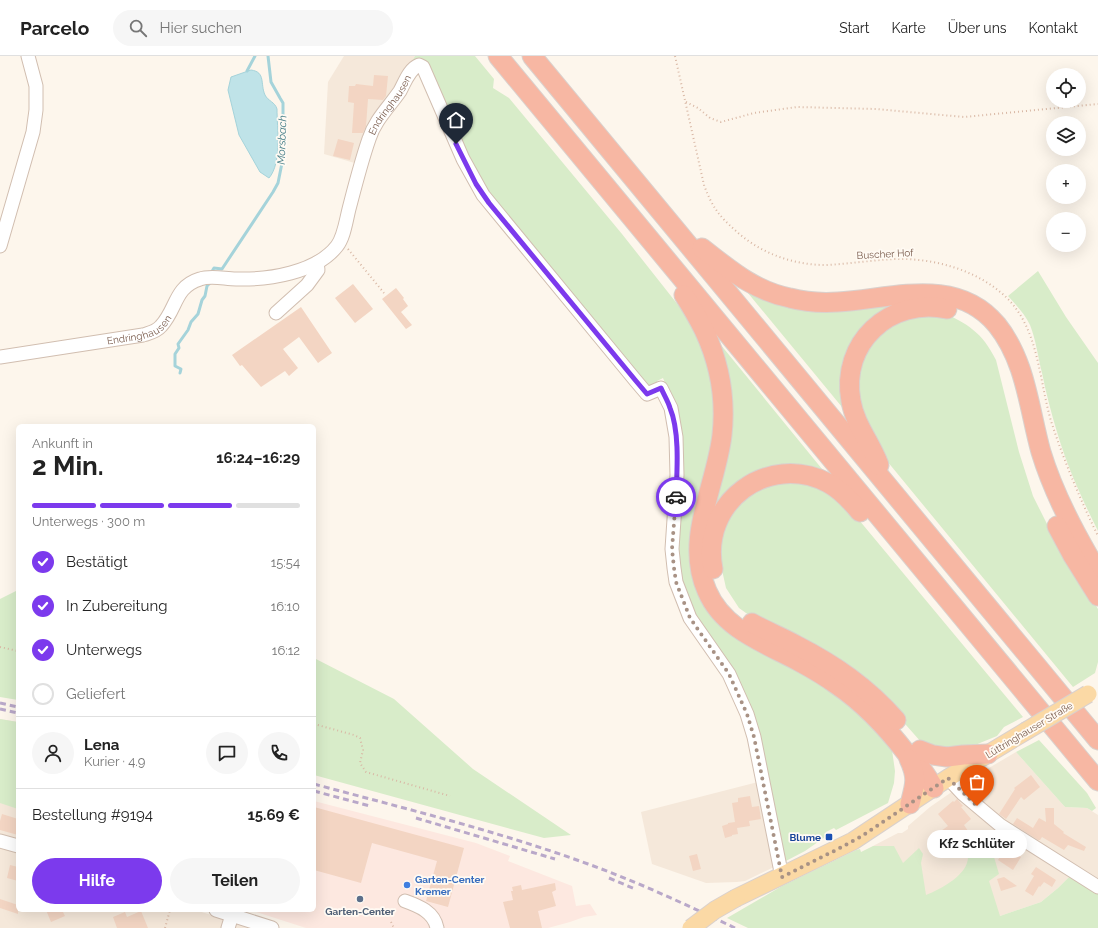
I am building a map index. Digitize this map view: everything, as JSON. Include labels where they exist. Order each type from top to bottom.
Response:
[{"type":"highway","points":[[498,56],[905,549],[1098,780]]},
{"type":"highway","points":[[532,56],[1098,740]]},
{"type":"highway","points":[[671,224],[740,277],[762,290],[784,297],[811,302],[836,302],[901,294],[929,293],[959,299],[988,316],[1004,335],[1014,352],[1026,387],[1042,452],[1054,490],[1070,524],[1098,572]]},
{"type":"highway","points":[[660,252],[704,329],[713,352],[721,385],[723,416],[721,443],[703,515],[698,558],[700,573],[709,597],[722,615],[738,629],[816,670],[853,697],[914,753],[941,782]]},
{"type":"highway","points":[[888,487],[875,452],[857,422],[853,410],[849,383],[855,356],[862,342],[874,327],[886,318],[900,311],[916,307],[931,306],[958,312],[968,317],[982,328],[991,338],[999,351],[1010,377],[1028,450],[1043,496],[1073,556],[1098,596]]},
{"type":"highway","points":[[905,549],[878,533],[843,494],[830,484],[806,476],[783,474],[767,477],[754,482],[738,493],[728,503],[720,516],[714,532],[711,559],[717,583],[737,612],[755,624],[816,655],[870,693],[884,708],[914,753],[914,769],[916,778],[910,804]]},
{"type":"highway","points":[[914,753],[947,757],[988,754]]},
{"type":"main road","name":"Lüttringhauser Straße","points":[[691,928],[715,910],[736,898],[858,839],[941,782],[1093,691]]},
{"type":"street","points":[[0,246],[33,132],[36,110],[36,86],[28,56]]},
{"type":"street","name":"Endringhausen","points":[[0,357],[148,334],[161,326],[178,294],[194,281],[202,278],[251,279],[274,276],[324,260],[337,246],[344,230],[364,153],[372,132],[380,116],[400,91],[408,75],[415,66],[419,64],[423,67],[463,159],[476,184],[489,203],[647,394],[661,388],[671,408],[677,457],[672,549],[676,582],[690,618],[729,674],[747,714],[754,737],[782,877]]},
{"type":"street","points":[[276,313],[307,285],[318,270],[317,263]]},
{"type":"street","points":[[941,782],[962,794],[1000,825],[1098,887]]},
{"type":"street","points":[[0,841],[16,845]]},
{"type":"street","points":[[405,901],[422,908],[433,918],[438,928]]},
{"type":"street","points":[[222,912],[272,928]]},
{"type":"street","points":[[228,928],[232,915]]},
{"type":"path","name":"Buscher Hof","points":[[675,56],[704,185],[710,202],[726,222],[744,238],[767,251],[786,259],[799,262],[820,264],[894,259],[930,262],[955,268],[973,275],[988,283],[1007,297],[1018,310],[1032,338],[1049,414],[1059,445],[1075,487],[1098,536]]},
{"type":"path","points":[[686,102],[698,108],[710,118],[721,122],[754,113],[797,107],[876,109],[964,117],[1098,104]]},
{"type":"path","points":[[340,239],[384,293]]},
{"type":"path","points":[[0,647],[16,651]]},
{"type":"path","points":[[316,725],[360,738],[363,750],[360,763],[366,772],[450,796]]},
{"type":"path","points":[[165,928],[169,912]]},
{"type":"path","points":[[391,922],[394,928]]},
{"type":"shaded area","points":[[344,56],[415,56],[358,164],[324,154],[328,82]]},
{"type":"shaded area","points":[[0,719],[16,722],[16,912],[202,912],[254,928],[0,928]]},
{"type":"shaded area","points":[[1016,752],[1065,807],[1087,808],[1098,815],[1098,882],[1072,874],[1041,902],[1000,916],[911,912],[873,846],[898,833],[902,833],[930,807],[972,778]]},
{"type":"shaded area","points":[[758,782],[774,867],[745,881],[706,883],[652,864],[641,812]]},
{"type":"shaded area","name":"Garten-Center Kremer","points":[[316,802],[476,843],[510,856],[508,861],[572,886],[576,906],[590,904],[597,915],[584,917],[548,928],[306,928],[256,912],[316,912]]},
{"type":"green space","points":[[415,56],[475,56],[494,79],[493,88],[509,98],[622,234],[686,315],[701,340],[711,364],[717,410],[703,595],[854,705],[892,750],[895,771],[894,783],[888,803],[836,830],[834,828],[826,832],[828,835],[805,851],[784,862],[761,752],[696,619],[680,582],[669,393],[663,378],[657,381],[657,385],[651,388],[485,194],[426,64],[409,67]]},
{"type":"green space","points":[[1038,271],[1066,317],[1098,363],[1098,531],[1075,482],[1061,445],[1030,325],[1023,313],[1008,296]]},
{"type":"green space","points":[[738,281],[779,299],[807,304],[836,305],[901,298],[927,297],[947,300],[959,304],[980,315],[996,331],[1008,350],[1017,372],[1040,464],[1066,524],[1098,580],[1098,586],[1078,556],[1066,534],[1045,488],[1037,465],[1021,399],[1005,351],[997,338],[982,322],[964,311],[945,305],[926,303],[906,305],[887,313],[871,326],[857,343],[852,352],[846,370],[845,379],[846,399],[851,418]]},
{"type":"green space","points":[[940,311],[959,320],[973,330],[991,350],[996,360],[1019,452],[1033,496],[1050,530],[1098,609],[1098,662],[1095,673],[1073,687],[887,461],[866,431],[854,372],[883,325]]},
{"type":"green space","points":[[716,339],[831,480],[807,472],[785,470],[752,479],[729,494],[716,513],[709,535],[707,548],[708,561],[714,585],[719,596],[727,607],[746,624],[827,666],[859,689],[856,694],[826,672],[743,626],[721,605],[708,584],[703,561],[704,537],[722,462],[727,424],[727,399],[721,363],[714,340]]},
{"type":"green space","points":[[788,482],[820,486],[859,520],[1023,717],[1004,727],[997,736],[958,752],[921,742],[891,708],[739,608],[726,588],[722,570],[720,552],[723,531],[736,507],[758,489]]},
{"type":"green space","points":[[16,591],[16,700],[0,697],[0,599]]},
{"type":"green space","points":[[316,659],[394,699],[473,769],[571,835],[544,838],[316,776]]},
{"type":"green space","points":[[0,719],[16,722],[16,808],[0,803]]},
{"type":"green space","points":[[1039,740],[1087,793],[1096,808],[1092,811],[1087,808],[1065,807],[1016,752]]},
{"type":"green space","points":[[975,836],[984,855],[994,857],[999,874],[989,881],[1000,916],[1041,902],[1072,874],[1098,890],[1098,928],[748,928],[727,918],[782,886],[856,850],[860,849],[861,852],[873,846],[894,846],[903,863],[919,848],[923,854],[921,863],[926,895],[946,885],[964,870],[968,857],[965,841]]},
{"type":"water","points":[[251,70],[256,71],[261,76],[265,95],[277,109],[278,145],[276,164],[269,178],[260,172],[239,135],[228,90],[231,77]]},
{"type":"building","points":[[374,75],[388,76],[386,96],[383,100],[368,99],[366,126],[363,133],[352,133],[354,103],[348,102],[349,86],[355,86],[356,84],[373,86]]},
{"type":"building","points":[[338,139],[354,143],[350,160],[333,156]]},
{"type":"building","points":[[353,284],[373,309],[355,323],[335,298]]},
{"type":"building","points":[[396,288],[408,306],[401,312],[412,325],[406,329],[382,299]]},
{"type":"building","points":[[301,307],[332,353],[318,363],[299,337],[283,349],[298,368],[289,376],[285,371],[261,387],[242,365],[240,366],[232,355]]},
{"type":"building","points":[[1031,775],[1040,787],[1024,800],[1021,797],[1006,819],[999,814],[1015,789],[1014,788]]},
{"type":"building","points":[[750,796],[752,807],[759,806],[761,819],[749,821],[750,826],[737,828],[738,834],[725,838],[722,826],[735,822],[732,803],[738,802],[738,798]]},
{"type":"building","points":[[957,799],[963,806],[961,807],[971,819],[964,825],[968,831],[948,846],[938,833],[948,826],[938,814]]},
{"type":"building","points":[[316,808],[464,848],[448,907],[426,901],[437,861],[372,843],[361,883],[316,871]]},
{"type":"building","points":[[1045,808],[1054,808],[1054,824],[1064,832],[1063,833],[1086,847],[1084,851],[1068,845],[1064,850],[1042,837],[1038,840],[1013,824],[1017,818],[1033,828],[1039,818],[1046,822]]},
{"type":"building","points":[[2,814],[16,818],[16,834],[0,830]]},
{"type":"building","points":[[1005,838],[1013,843],[1007,848],[1021,857],[1013,870],[998,860],[1005,849],[997,851]]},
{"type":"building","points":[[697,854],[701,869],[693,871],[689,856]]},
{"type":"building","points":[[10,865],[16,866],[16,880],[7,878]]},
{"type":"building","points":[[1036,867],[1056,880],[1052,887],[1044,882],[1040,887],[1039,886],[1033,896],[1025,891],[1034,876],[1031,874]]},
{"type":"building","points":[[1004,877],[1017,886],[1001,891],[997,879]]},
{"type":"building","points":[[555,883],[556,890],[552,892],[556,906],[538,911],[542,928],[510,928],[503,902],[513,900],[511,891],[513,891],[512,887],[521,885],[522,890]]},
{"type":"building","points":[[0,899],[16,904],[16,912],[18,912],[18,914],[0,908]]},
{"type":"building","points":[[47,912],[63,912],[65,916],[51,922]]},
{"type":"building","points":[[125,912],[127,917],[141,912],[148,928],[117,928],[113,917]]},
{"type":"waterway","name":"Morsbach","points":[[247,71],[255,56]]},
{"type":"waterway","name":"Morsbach","points":[[211,273],[214,268],[222,269],[278,183],[283,158],[283,103],[271,82],[268,56]]},
{"type":"waterway","name":"Morsbach","points":[[180,373],[181,369],[175,366],[175,354],[179,348],[178,344],[188,330],[191,322],[198,314],[207,286],[210,283]]},
{"type":"railway","points":[[0,703],[16,707]]},
{"type":"railway","points":[[0,709],[16,713]]},
{"type":"railway","points":[[316,785],[452,821],[554,852],[644,886],[735,928]]},
{"type":"railway","points":[[316,792],[370,806]]},
{"type":"railway","points":[[416,818],[555,859]]},
{"type":"railway","points":[[609,878],[635,889]]},
{"type":"way so far","points":[[676,497],[672,533],[672,549],[676,582],[690,618],[729,674],[747,714],[754,737],[782,877],[862,836],[948,778],[962,794],[977,806]]},
{"type":"place","name":"Kfz Schlüter","points":[[977,806]]},
{"type":"place","name":"Blume","points":[[829,837]]},
{"type":"place","name":"Garten-Center Kremer","points":[[407,885]]},
{"type":"place","name":"Garten-Center","points":[[360,899]]},
{"type":"route","points":[[456,144],[476,184],[489,203],[636,381],[647,394],[661,388],[671,408],[676,437],[676,497]]}]
